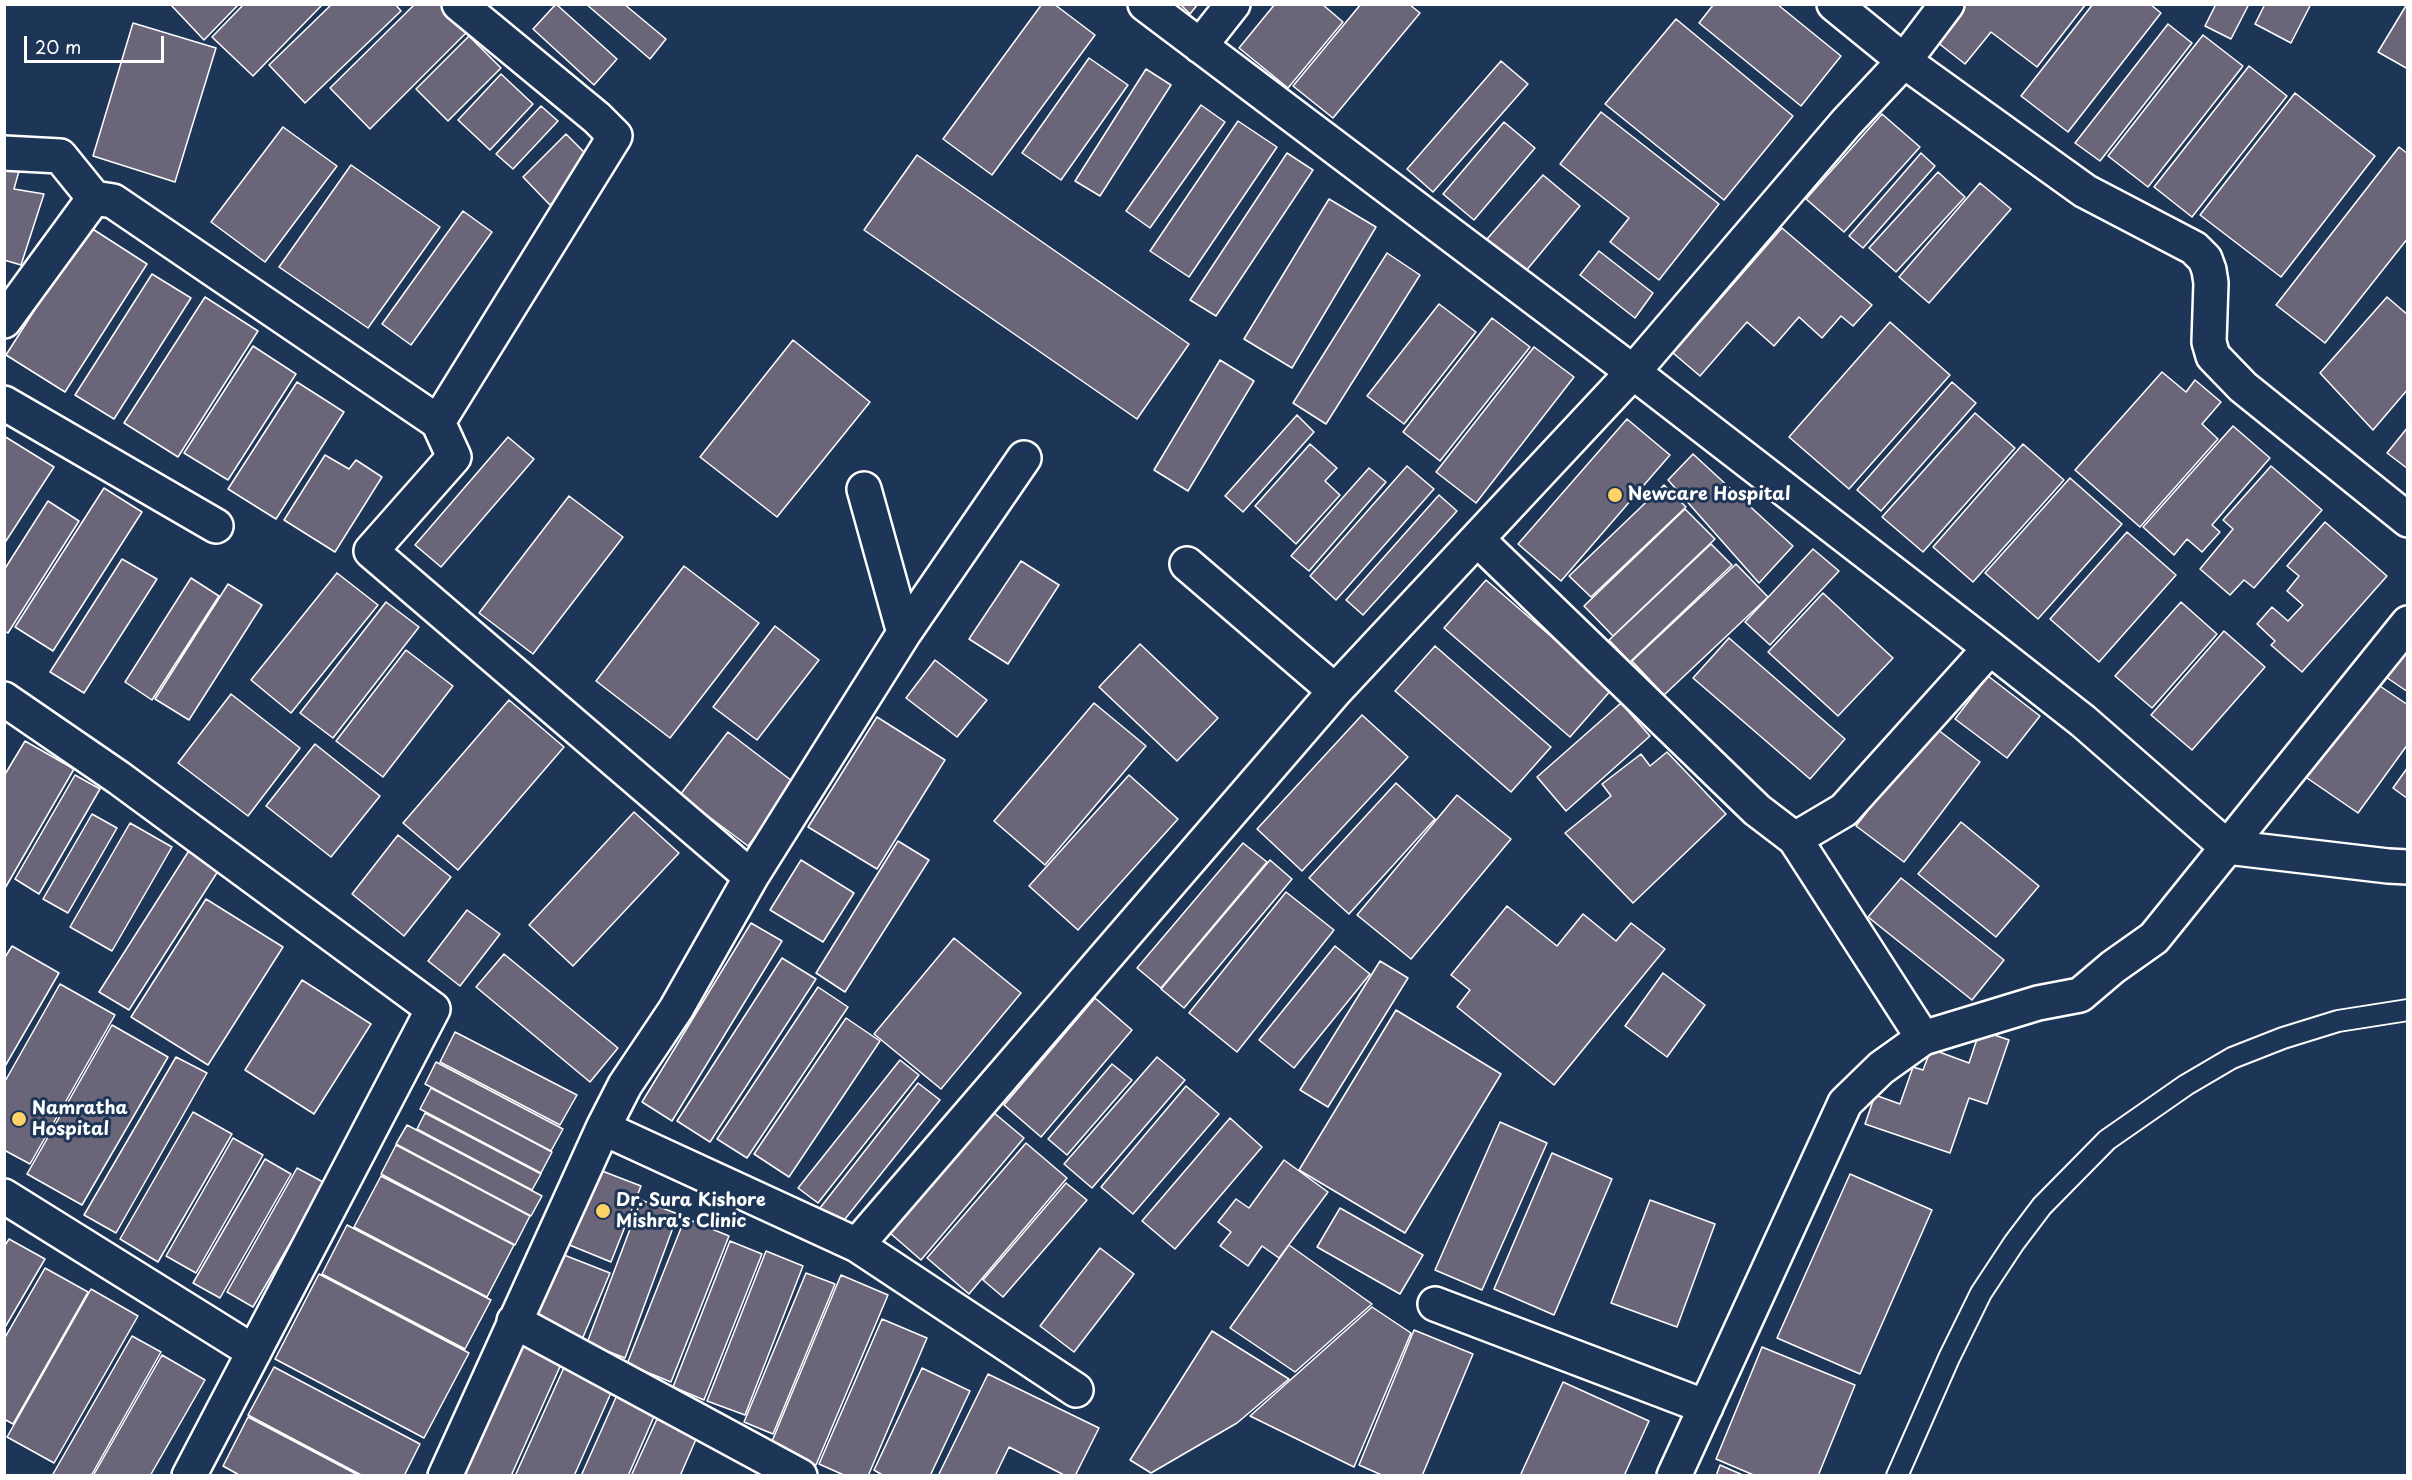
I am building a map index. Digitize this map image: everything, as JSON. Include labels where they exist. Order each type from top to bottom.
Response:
[{"type":"street","points":[[438,422],[615,136],[597,118],[459,4]]},
{"type":"street","points":[[1145,4],[1634,372],[1990,648],[2083,721],[2227,847],[2408,867]]},
{"type":"street","points":[[1200,46],[1233,4]]},
{"type":"street","points":[[1834,4],[1904,61],[2085,191],[2194,248],[2205,259],[2211,283],[2208,327],[2209,350],[2212,356],[2244,387],[2408,520]]},
{"type":"street","points":[[857,1245],[1335,691],[1634,372],[1846,123],[1904,61],[1947,4]]},
{"type":"street","points":[[4,153],[60,156],[94,198],[113,201],[438,422],[454,457],[371,551],[751,876]]},
{"type":"street","points":[[4,321],[94,198]]},
{"type":"street","points":[[4,403],[216,526]]},
{"type":"street","points":[[445,1476],[513,1322],[625,1085],[676,1009],[751,876],[904,633],[1024,458]]},
{"type":"street","points":[[864,489],[904,633]]},
{"type":"street","points":[[1477,539],[1757,810],[1795,839],[1923,1038]]},
{"type":"street","points":[[1187,564],[1335,691]]},
{"type":"street","points":[[1674,1476],[1845,1103],[1881,1068],[1923,1038],[2038,1003],[2080,995],[2112,968],[2154,938],[2408,623]]},
{"type":"street","points":[[1795,839],[1844,810],[1990,648]]},
{"type":"street","points":[[4,699],[129,785],[433,1009],[189,1476]]},
{"type":"street","points":[[603,1128],[857,1245],[1076,1390]]},
{"type":"street","points":[[4,1196],[254,1352]]},
{"type":"street","points":[[1435,1304],[1706,1407]]},
{"type":"street","points":[[513,1322],[800,1476]]},
{"type":"lane","points":[[1897,1476],[1949,1358],[1981,1293],[2042,1206],[2107,1140],[2156,1104],[2232,1058],[2283,1038],[2338,1021],[2408,1010]]},
{"type":"building","points":[[170,4],[239,4],[204,40]]},
{"type":"building","points":[[244,4],[323,4],[253,76],[212,37]]},
{"type":"building","points":[[332,4],[395,4],[401,11],[305,103],[269,65]]},
{"type":"building","points":[[415,4],[440,4],[468,31],[370,129],[330,88]]},
{"type":"building","points":[[556,4],[617,59],[594,85],[533,29]]},
{"type":"building","points":[[586,4],[624,4],[666,39],[650,59]]},
{"type":"building","points":[[1042,4],[1054,4],[1095,35],[992,175],[943,139]]},
{"type":"building","points":[[1180,4],[1198,4],[1190,14]]},
{"type":"building","points":[[1275,4],[1322,4],[1343,22],[1288,88],[1239,48]]},
{"type":"building","points":[[1361,4],[1409,4],[1420,13],[1333,118],[1293,86]]},
{"type":"building","points":[[1714,4],[1777,4],[1841,56],[1801,106],[1699,23]]},
{"type":"building","points":[[1966,4],[2086,4],[2037,67],[1991,32],[1965,64],[1937,42]]},
{"type":"building","points":[[2093,4],[2150,4],[2161,13],[2068,132],[2021,96]]},
{"type":"building","points":[[2216,4],[2249,4],[2231,39],[2205,26]]},
{"type":"building","points":[[2265,4],[2311,4],[2291,43],[2255,24]]},
{"type":"building","points":[[2408,4],[2408,69],[2378,52]]},
{"type":"building","points":[[1676,19],[1793,116],[1724,200],[1605,104]]},
{"type":"building","points":[[133,23],[216,48],[175,182],[93,156]]},
{"type":"building","points":[[2168,24],[2192,43],[2100,161],[2075,143]]},
{"type":"building","points":[[2203,35],[2243,66],[2148,187],[2108,156]]},
{"type":"building","points":[[469,36],[501,68],[448,121],[416,89]]},
{"type":"building","points":[[1089,58],[1128,85],[1061,180],[1022,153]]},
{"type":"building","points":[[1501,61],[1528,84],[1433,192],[1407,169]]},
{"type":"building","points":[[2249,66],[2287,96],[2192,217],[2154,187]]},
{"type":"building","points":[[1146,69],[1171,85],[1100,196],[1075,181]]},
{"type":"building","points":[[501,74],[533,104],[490,150],[458,120]]},
{"type":"building","points":[[2295,93],[2375,156],[2281,277],[2200,215]]},
{"type":"building","points":[[1201,105],[1225,122],[1150,228],[1126,211]]},
{"type":"building","points":[[541,106],[558,121],[513,169],[496,154]]},
{"type":"building","points":[[1601,112],[1719,204],[1659,280],[1610,242],[1629,218],[1560,164]]},
{"type":"building","points":[[1882,114],[1920,147],[1844,232],[1806,199]]},
{"type":"building","points":[[1238,121],[1277,147],[1189,277],[1150,251]]},
{"type":"building","points":[[1504,122],[1535,148],[1474,220],[1443,194]]},
{"type":"building","points":[[283,127],[337,166],[265,262],[211,222]]},
{"type":"building","points":[[566,134],[593,161],[550,205],[523,177]]},
{"type":"building","points":[[2399,147],[2408,154],[2408,238],[2325,343],[2276,305]]},
{"type":"building","points":[[1287,153],[1313,170],[1216,316],[1190,300]]},
{"type":"building","points":[[1921,153],[1935,166],[1863,248],[1849,236]]},
{"type":"building","points":[[917,155],[1189,344],[1137,419],[864,230]]},
{"type":"building","points":[[351,165],[440,227],[368,328],[279,267]]},
{"type":"building","points":[[4,171],[19,171],[14,189],[44,194],[21,265],[4,260]]},
{"type":"building","points":[[1938,172],[1965,197],[1896,272],[1869,248]]},
{"type":"building","points":[[1543,175],[1580,206],[1525,272],[1487,239]]},
{"type":"building","points":[[1980,183],[2011,209],[1929,303],[1899,277]]},
{"type":"building","points":[[1329,199],[1376,227],[1292,368],[1244,339]]},
{"type":"building","points":[[463,211],[492,232],[411,345],[382,324]]},
{"type":"building","points":[[88,226],[147,264],[65,392],[6,355]]},
{"type":"building","points":[[1782,228],[1872,305],[1853,326],[1841,316],[1822,338],[1799,317],[1774,346],[1747,322],[1700,376],[1673,353]]},
{"type":"building","points":[[1599,251],[1653,293],[1635,318],[1580,275]]},
{"type":"building","points":[[1387,253],[1420,275],[1326,424],[1293,403]]},
{"type":"building","points":[[152,274],[191,298],[114,419],[75,395]]},
{"type":"building","points":[[205,297],[258,331],[178,457],[124,423]]},
{"type":"building","points":[[2387,297],[2408,315],[2408,389],[2373,430],[2320,373]]},
{"type":"building","points":[[1439,304],[1476,332],[1404,424],[1367,396]]},
{"type":"building","points":[[1492,318],[1530,347],[1440,461],[1403,432]]},
{"type":"building","points":[[1890,322],[1950,375],[1849,489],[1789,437]]},
{"type":"building","points":[[793,340],[870,402],[777,517],[700,457]]},
{"type":"building","points":[[253,346],[296,374],[228,480],[184,453]]},
{"type":"building","points":[[1534,347],[1574,377],[1476,503],[1436,472]]},
{"type":"building","points":[[1220,360],[1254,381],[1188,491],[1154,470]]},
{"type":"building","points":[[2162,372],[2186,392],[2195,380],[2221,402],[2202,424],[2218,439],[2140,527],[2075,470]]},
{"type":"building","points":[[297,382],[344,412],[276,519],[228,489]]},
{"type":"building","points":[[1952,382],[1976,403],[1881,511],[1857,490]]},
{"type":"building","points":[[1975,413],[2015,448],[1923,552],[1882,517]]},
{"type":"building","points":[[1297,415],[1314,432],[1243,512],[1225,496]]},
{"type":"building","points":[[1627,419],[1670,455],[1561,581],[1518,544]]},
{"type":"building","points":[[2233,426],[2270,458],[2212,525],[2220,532],[2202,552],[2187,539],[2174,555],[2143,527]]},
{"type":"building","points":[[2408,427],[2408,469],[2387,453]]},
{"type":"building","points":[[4,436],[54,467],[4,544]]},
{"type":"building","points":[[508,437],[534,459],[441,567],[415,545]]},
{"type":"building","points":[[1310,444],[1337,468],[1325,481],[1340,495],[1296,544],[1255,506]]},
{"type":"building","points":[[2023,444],[2064,480],[1973,582],[1933,547]]},
{"type":"building","points":[[1693,454],[1793,546],[1759,583],[1668,480]]},
{"type":"building","points":[[325,455],[349,469],[356,460],[382,477],[335,552],[284,520]]},
{"type":"building","points":[[1407,466],[1434,489],[1336,600],[1310,576]]},
{"type":"building","points":[[2271,466],[2322,510],[2254,588],[2244,580],[2230,595],[2200,569],[2233,529],[2223,520]]},
{"type":"building","points":[[1369,468],[1386,482],[1309,571],[1291,556]]},
{"type":"building","points":[[2070,478],[2122,524],[2038,619],[1985,573]]},
{"type":"building","points":[[1664,485],[1686,507],[1591,597],[1569,576]]},
{"type":"building","points":[[104,488],[142,512],[53,651],[15,627]]},
{"type":"building","points":[[1439,495],[1457,511],[1363,615],[1346,600]]},
{"type":"building","points":[[569,496],[623,537],[533,654],[479,613]]},
{"type":"building","points":[[48,501],[79,521],[8,633],[4,631],[4,570]]},
{"type":"building","points":[[1685,509],[1715,539],[1613,636],[1584,606]]},
{"type":"building","points":[[2325,522],[2387,576],[2302,672],[2271,645],[2275,641],[2257,624],[2272,607],[2288,621],[2303,605],[2287,591],[2299,576],[2287,566]]},
{"type":"building","points":[[2127,532],[2176,575],[2099,662],[2050,619]]},
{"type":"building","points":[[1711,544],[1732,565],[1630,662],[1609,640]]},
{"type":"building","points":[[1813,549],[1839,571],[1770,645],[1745,622]]},
{"type":"building","points":[[122,559],[157,579],[84,693],[50,672]]},
{"type":"building","points":[[1021,561],[1059,585],[1008,664],[969,639]]},
{"type":"building","points":[[1736,564],[1768,597],[1664,695],[1632,661]]},
{"type":"building","points":[[684,566],[759,623],[670,738],[596,681]]},
{"type":"building","points":[[337,573],[378,605],[291,713],[251,680]]},
{"type":"building","points":[[191,578],[219,596],[152,700],[125,682]]},
{"type":"building","points":[[1486,580],[1612,689],[1570,737],[1444,628]]},
{"type":"building","points":[[228,584],[262,605],[189,720],[155,699]]},
{"type":"building","points":[[1823,593],[1893,658],[1838,716],[1768,652]]},
{"type":"building","points":[[386,602],[419,627],[333,738],[300,713]]},
{"type":"building","points":[[2181,602],[2217,634],[2152,708],[2115,676]]},
{"type":"building","points":[[775,626],[819,660],[757,740],[713,707]]},
{"type":"building","points":[[2224,631],[2265,667],[2192,750],[2151,715]]},
{"type":"building","points":[[1729,638],[1845,739],[1810,779],[1693,678]]},
{"type":"building","points":[[1140,644],[1218,718],[1177,761],[1099,687]]},
{"type":"building","points":[[2408,645],[2408,692],[2377,671]]},
{"type":"building","points":[[1435,646],[1551,747],[1511,792],[1395,691]]},
{"type":"building","points":[[406,650],[453,686],[383,777],[336,741]]},
{"type":"building","points":[[935,660],[987,700],[957,737],[906,698]]},
{"type":"building","points":[[1988,676],[2040,716],[2007,758],[1955,719]]},
{"type":"building","points":[[2371,680],[2408,705],[2408,744],[2358,813],[2304,776]]},
{"type":"building","points":[[231,694],[300,748],[248,816],[178,763]]},
{"type":"building","points":[[509,700],[564,747],[458,870],[403,823]]},
{"type":"building","points":[[1094,703],[1146,746],[1045,865],[994,821]]},
{"type":"building","points":[[1621,703],[1650,736],[1566,811],[1537,777]]},
{"type":"building","points":[[1362,715],[1408,757],[1302,871],[1257,829]]},
{"type":"building","points":[[877,717],[945,760],[877,869],[808,827]]},
{"type":"building","points":[[1933,726],[1980,762],[1904,862],[1856,826]]},
{"type":"building","points":[[728,732],[796,784],[748,846],[680,795]]},
{"type":"building","points":[[25,741],[74,769],[4,890],[4,776]]},
{"type":"building","points":[[315,744],[380,796],[331,857],[266,806]]},
{"type":"building","points":[[1667,752],[1726,814],[1633,903],[1565,833],[1611,796],[1602,784],[1641,754],[1650,766]]},
{"type":"building","points":[[2408,767],[2408,799],[2393,788]]},
{"type":"building","points":[[75,775],[100,789],[39,894],[15,879]]},
{"type":"building","points":[[1129,775],[1178,819],[1078,930],[1029,886]]},
{"type":"building","points":[[1396,783],[1435,819],[1349,914],[1309,878]]},
{"type":"building","points":[[1457,795],[1511,839],[1411,959],[1357,915]]},
{"type":"building","points":[[634,812],[679,853],[573,966],[529,925]]},
{"type":"building","points":[[92,814],[117,828],[68,913],[43,899]]},
{"type":"building","points":[[1961,822],[2039,886],[1996,937],[1918,874]]},
{"type":"building","points":[[130,823],[172,847],[112,951],[70,927]]},
{"type":"building","points":[[398,835],[451,877],[404,936],[352,894]]},
{"type":"building","points":[[898,841],[929,860],[845,992],[816,973]]},
{"type":"building","points":[[1243,843],[1267,862],[1161,988],[1137,968]]},
{"type":"building","points":[[190,849],[220,868],[129,1010],[99,992]]},
{"type":"building","points":[[801,860],[854,893],[823,942],[770,910]]},
{"type":"building","points":[[1270,860],[1292,879],[1184,1008],[1161,989]]},
{"type":"building","points":[[1901,878],[2004,960],[1972,1000],[1868,917]]},
{"type":"building","points":[[1286,892],[1334,930],[1237,1052],[1189,1013]]},
{"type":"building","points":[[206,899],[283,947],[208,1065],[131,1017]]},
{"type":"building","points":[[1507,906],[1557,946],[1583,914],[1616,941],[1631,923],[1665,949],[1554,1085],[1457,1007],[1470,990],[1451,975]]},
{"type":"building","points":[[467,910],[500,934],[460,986],[428,961]]},
{"type":"building","points":[[751,923],[782,941],[672,1121],[642,1102]]},
{"type":"building","points":[[954,938],[1021,993],[941,1089],[874,1034]]},
{"type":"building","points":[[12,946],[59,973],[4,1068],[4,959]]},
{"type":"building","points":[[1335,946],[1370,974],[1294,1068],[1259,1040]]},
{"type":"building","points":[[504,954],[618,1048],[590,1082],[476,987]]},
{"type":"building","points":[[782,958],[816,979],[710,1142],[677,1121]]},
{"type":"building","points":[[1380,961],[1408,978],[1328,1107],[1300,1090]]},
{"type":"building","points":[[1663,973],[1705,1005],[1667,1057],[1625,1026]]},
{"type":"building","points":[[302,980],[371,1024],[314,1114],[245,1070]]},
{"type":"building","points":[[60,984],[115,1015],[30,1164],[4,1150],[4,1083]]},
{"type":"building","points":[[818,987],[848,1007],[747,1158],[717,1139]]},
{"type":"building","points":[[1095,998],[1132,1030],[1041,1137],[1004,1105]]},
{"type":"building","points":[[1396,1010],[1501,1074],[1405,1233],[1299,1170]]},
{"type":"building","points":[[846,1018],[880,1041],[789,1177],[754,1154]]},
{"type":"building","points":[[112,1025],[168,1057],[82,1205],[27,1174]]},
{"type":"building","points":[[1980,1030],[2009,1040],[1987,1104],[1969,1098],[1950,1153],[1865,1124],[1875,1095],[1900,1104],[1913,1067],[1923,1070],[1931,1049],[1969,1063]]},
{"type":"building","points":[[455,1032],[577,1095],[560,1125],[440,1062]]},
{"type":"building","points":[[176,1057],[207,1073],[116,1233],[84,1215]]},
{"type":"building","points":[[1157,1057],[1185,1080],[1092,1188],[1064,1164]]},
{"type":"building","points":[[900,1060],[919,1075],[818,1203],[798,1188]]},
{"type":"building","points":[[436,1062],[563,1129],[551,1151],[425,1084]]},
{"type":"building","points":[[1112,1064],[1132,1080],[1067,1155],[1048,1139]]},
{"type":"building","points":[[918,1083],[940,1100],[841,1224],[820,1208]]},
{"type":"building","points":[[1186,1086],[1219,1114],[1133,1214],[1101,1187]]},
{"type":"building","points":[[431,1088],[552,1152],[541,1173],[420,1109]]},
{"type":"building","points":[[193,1112],[232,1134],[158,1262],[120,1239]]},
{"type":"building","points":[[993,1112],[1024,1138],[921,1260],[890,1233]]},
{"type":"building","points":[[425,1113],[541,1174],[532,1190],[417,1129]]},
{"type":"building","points":[[1230,1118],[1262,1147],[1175,1249],[1142,1221]]},
{"type":"building","points":[[1500,1122],[1547,1143],[1482,1290],[1435,1270]]},
{"type":"building","points":[[407,1125],[542,1196],[531,1216],[396,1144]]},
{"type":"building","points":[[233,1138],[263,1155],[196,1273],[166,1256]]},
{"type":"building","points":[[1026,1143],[1067,1178],[969,1294],[927,1258]]},
{"type":"building","points":[[396,1145],[530,1216],[515,1245],[381,1174]]},
{"type":"building","points":[[1552,1153],[1612,1179],[1554,1315],[1494,1289]]},
{"type":"building","points":[[265,1159],[291,1174],[220,1298],[193,1283]]},
{"type":"building","points":[[1284,1160],[1328,1192],[1279,1258],[1262,1246],[1248,1266],[1220,1246],[1231,1232],[1218,1222],[1236,1199],[1249,1208]]},
{"type":"building","points":[[297,1168],[325,1183],[253,1307],[227,1292]]},
{"type":"building","points":[[597,1169],[641,1186],[611,1262],[567,1244]]},
{"type":"building","points":[[1850,1174],[1932,1210],[1860,1374],[1777,1338]]},
{"type":"building","points":[[381,1176],[514,1245],[487,1297],[354,1227]]},
{"type":"building","points":[[1066,1183],[1087,1200],[1003,1297],[983,1280]]},
{"type":"building","points":[[641,1200],[678,1214],[625,1358],[587,1343]]},
{"type":"building","points":[[1650,1200],[1715,1224],[1677,1327],[1611,1303]]},
{"type":"building","points":[[1340,1208],[1423,1255],[1400,1294],[1317,1247]]},
{"type":"building","points":[[685,1218],[729,1236],[671,1382],[627,1364]]},
{"type":"building","points":[[347,1225],[491,1300],[465,1349],[322,1274]]},
{"type":"building","points":[[9,1239],[45,1259],[4,1329],[4,1247]]},
{"type":"building","points":[[730,1241],[762,1254],[704,1400],[673,1387]]},
{"type":"building","points":[[1289,1245],[1372,1304],[1295,1372],[1230,1328]]},
{"type":"building","points":[[1100,1248],[1134,1274],[1074,1352],[1040,1326]]},
{"type":"building","points":[[766,1251],[803,1266],[745,1415],[707,1401]]},
{"type":"building","points":[[559,1253],[610,1273],[581,1342],[531,1322]]},
{"type":"building","points":[[45,1268],[88,1292],[13,1424],[4,1419],[4,1339]]},
{"type":"building","points":[[806,1273],[835,1284],[773,1434],[744,1422]]},
{"type":"building","points":[[319,1274],[469,1353],[424,1438],[275,1359]]},
{"type":"building","points":[[841,1275],[888,1295],[816,1465],[770,1446]]},
{"type":"building","points":[[91,1289],[138,1316],[54,1463],[7,1437]]},
{"type":"building","points":[[1372,1307],[1411,1333],[1354,1467],[1250,1416]]},
{"type":"building","points":[[882,1319],[927,1338],[868,1476],[846,1476],[819,1464]]},
{"type":"building","points":[[520,1330],[567,1351],[511,1476],[454,1476]]},
{"type":"building","points":[[1414,1330],[1473,1354],[1422,1476],[1384,1476],[1359,1465]]},
{"type":"building","points":[[1212,1331],[1289,1379],[1237,1423],[1151,1473],[1130,1460]]},
{"type":"building","points":[[132,1336],[161,1352],[91,1476],[55,1476],[53,1474]]},
{"type":"building","points":[[1762,1347],[1855,1385],[1818,1476],[1756,1476],[1716,1459]]},
{"type":"building","points":[[162,1355],[205,1380],[150,1476],[93,1476]]},
{"type":"building","points":[[566,1363],[615,1384],[574,1476],[515,1476]]},
{"type":"building","points":[[274,1367],[420,1444],[404,1476],[363,1476],[248,1415]]},
{"type":"building","points":[[922,1368],[970,1391],[930,1476],[884,1476],[874,1470]]},
{"type":"building","points":[[988,1374],[1099,1428],[1075,1476],[1066,1476],[1009,1447],[995,1476],[938,1476]]},
{"type":"building","points":[[1563,1382],[1649,1421],[1624,1476],[1520,1476]]},
{"type":"building","points":[[617,1395],[656,1412],[628,1476],[581,1476]]},
{"type":"building","points":[[248,1417],[360,1476],[241,1476],[223,1466]]},
{"type":"building","points":[[657,1419],[697,1437],[680,1476],[631,1476]]},
{"type":"building","points":[[1720,1465],[1745,1476],[1716,1476]]},
{"type":"place","name":"Newcare Hospital","points":[[1615,495]]},
{"type":"place","name":"Namratha Hospital","points":[[19,1119]]},
{"type":"place","name":"Dr. Sura Kishore Mishra's Clinic","points":[[603,1211]]}]
